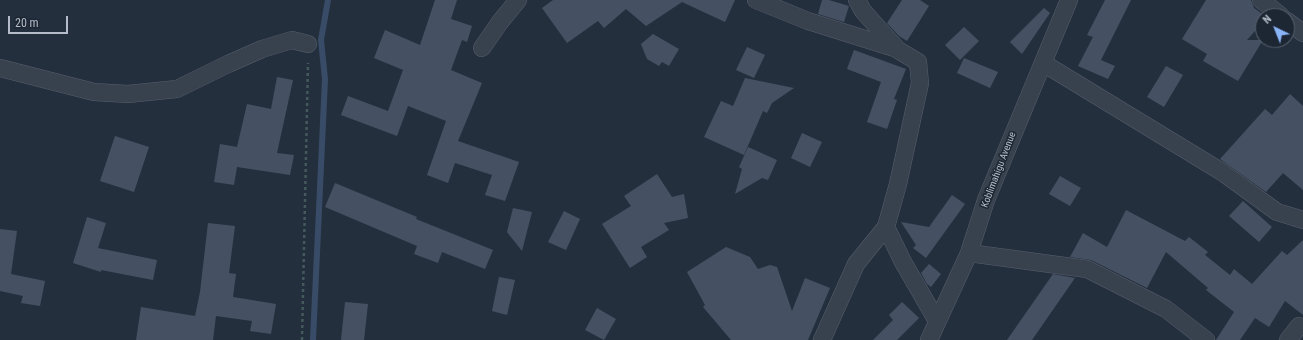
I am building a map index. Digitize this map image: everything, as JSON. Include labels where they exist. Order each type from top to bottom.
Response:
[{"type":"street","points":[[482,48],[518,0]]},
{"type":"street","points":[[756,0],[808,21],[898,50],[918,62],[920,83],[898,184],[886,227],[856,264],[822,340]]},
{"type":"street","points":[[857,0],[863,11],[898,50]]},
{"type":"street","name":"Koblimahigu Avenue","points":[[929,340],[969,252],[986,200],[1069,0]]},
{"type":"street","points":[[1261,0],[1271,8]]},
{"type":"street","points":[[0,68],[94,92],[128,94],[177,89],[262,49],[292,40],[308,44]]},
{"type":"street","points":[[1042,63],[1222,172],[1277,212],[1303,220]]},
{"type":"street","points":[[886,227],[903,262],[937,321]]},
{"type":"street","points":[[969,252],[1087,269],[1166,309],[1206,340]]},
{"type":"street","points":[[1288,340],[1299,326]]},
{"type":"path","points":[[302,340],[308,44]]},
{"type":"building","points":[[435,0],[457,0],[451,19],[472,26],[467,42],[462,40],[451,70],[482,83],[458,141],[519,162],[505,201],[485,195],[492,175],[455,163],[448,183],[427,175],[446,121],[408,106],[397,136],[341,115],[348,96],[388,111],[403,70],[374,58],[385,30],[420,45]]},
{"type":"building","points":[[553,0],[735,0],[725,22],[682,2],[646,26],[626,9],[604,28],[598,21],[567,43],[542,8]]},
{"type":"building","points":[[822,0],[829,0],[849,6],[844,22],[818,14]]},
{"type":"building","points":[[902,0],[920,0],[929,6],[907,41],[899,36],[887,23]]},
{"type":"building","points":[[1105,0],[1131,0],[1101,60],[1115,66],[1108,79],[1078,66],[1093,37],[1087,35]]},
{"type":"building","points":[[1206,0],[1251,0],[1255,9],[1255,31],[1247,40],[1255,40],[1255,48],[1258,48],[1238,81],[1203,61],[1207,54],[1182,39]]},
{"type":"building","points":[[1044,8],[1050,13],[1022,54],[1010,42]]},
{"type":"building","points":[[964,27],[979,41],[960,60],[945,45]]},
{"type":"building","points":[[653,34],[679,49],[669,66],[662,62],[659,66],[647,59],[641,44]]},
{"type":"building","points":[[747,47],[765,55],[754,78],[736,70]]},
{"type":"building","points":[[854,50],[906,69],[894,99],[897,100],[887,129],[867,122],[881,82],[847,69]]},
{"type":"building","points":[[964,58],[998,72],[990,88],[957,73]]},
{"type":"building","points":[[1166,66],[1183,75],[1164,107],[1147,97]]},
{"type":"building","points":[[277,77],[293,80],[277,153],[294,155],[290,175],[237,167],[234,185],[214,182],[220,144],[237,147],[247,104],[271,109]]},
{"type":"building","points":[[745,78],[794,88],[772,103],[767,113],[763,111],[744,155],[704,137],[721,101],[733,106]]},
{"type":"building","points":[[1290,94],[1303,106],[1303,190],[1283,173],[1266,192],[1220,159],[1265,109],[1272,115]]},
{"type":"building","points":[[802,133],[822,142],[810,167],[791,158]]},
{"type":"building","points":[[115,136],[149,147],[134,192],[100,181]]},
{"type":"building","points":[[748,147],[777,160],[768,180],[762,178],[735,194],[742,169],[739,167]]},
{"type":"building","points":[[657,174],[672,197],[684,194],[688,218],[664,223],[669,230],[641,247],[647,257],[630,268],[602,224],[631,206],[624,196]]},
{"type":"building","points":[[1060,176],[1081,188],[1070,206],[1049,194]]},
{"type":"building","points":[[335,183],[417,217],[416,219],[493,250],[485,269],[442,252],[438,263],[414,254],[417,246],[325,207]]},
{"type":"building","points":[[952,195],[965,204],[926,258],[913,248],[916,245],[901,222],[929,227]]},
{"type":"building","points":[[1243,201],[1272,227],[1259,242],[1229,216]]},
{"type":"building","points":[[513,208],[532,212],[522,251],[507,232]]},
{"type":"building","points":[[1126,210],[1185,241],[1189,237],[1208,252],[1205,255],[1230,275],[1234,269],[1252,284],[1282,251],[1287,255],[1303,240],[1303,315],[1285,301],[1269,327],[1255,318],[1240,340],[1216,340],[1234,312],[1206,290],[1208,288],[1166,252],[1147,288],[1091,260],[1070,257],[1083,233],[1107,247]]},
{"type":"building","points":[[564,211],[580,219],[566,250],[548,242]]},
{"type":"building","points":[[87,217],[106,223],[98,248],[157,260],[153,280],[101,270],[101,272],[73,263]]},
{"type":"building","points":[[208,223],[235,226],[229,273],[236,274],[233,297],[276,304],[271,334],[250,331],[252,321],[216,316],[213,340],[136,340],[141,307],[195,316],[200,292]]},
{"type":"building","points":[[0,229],[17,231],[11,274],[45,281],[40,306],[21,303],[23,296],[0,291]]},
{"type":"building","points":[[726,247],[750,257],[758,269],[770,265],[777,267],[792,311],[805,278],[830,288],[808,340],[731,340],[703,307],[705,305],[687,272]]},
{"type":"building","points":[[929,264],[941,274],[931,287],[927,284],[921,273]]},
{"type":"building","points":[[1053,274],[1075,278],[1032,340],[1007,340]]},
{"type":"building","points":[[499,277],[515,280],[507,315],[492,311]]},
{"type":"building","points":[[345,302],[368,304],[364,340],[341,340]]},
{"type":"building","points":[[902,302],[919,318],[897,340],[873,340],[893,320],[889,315]]},
{"type":"building","points":[[597,308],[616,319],[604,340],[585,330]]},
{"type":"waterway","points":[[313,340],[325,79],[321,40],[328,0]]}]
